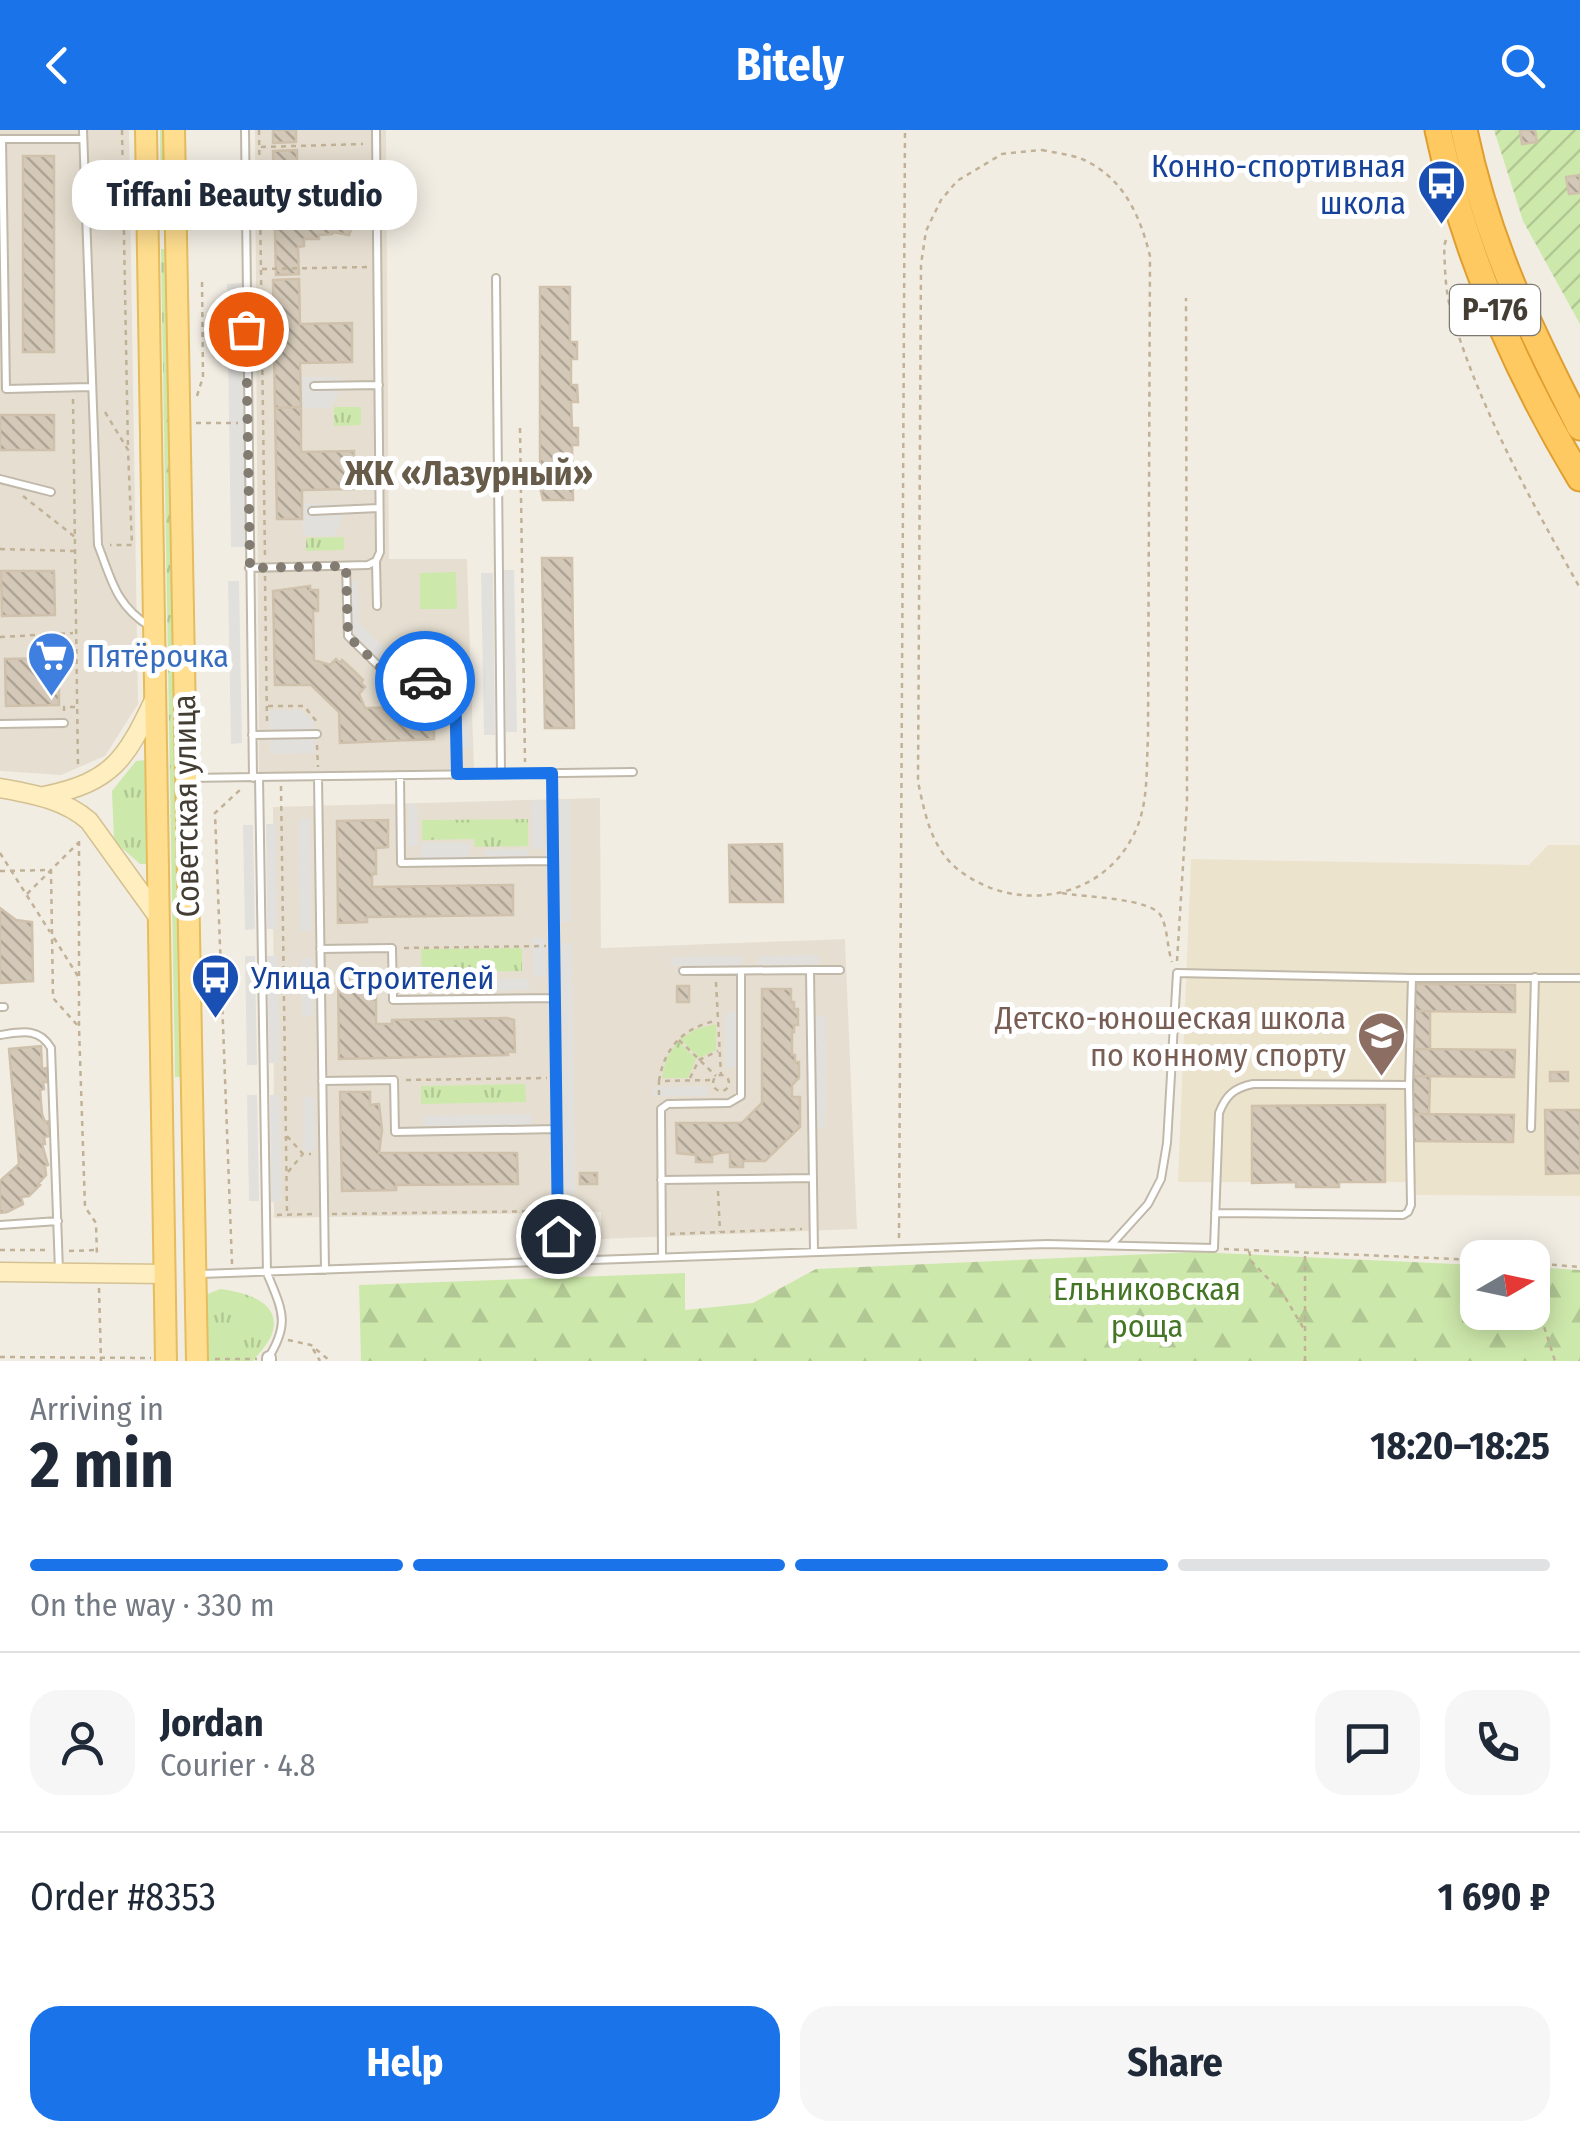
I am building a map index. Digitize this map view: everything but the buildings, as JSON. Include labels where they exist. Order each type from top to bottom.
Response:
[{"type":"highway","name":"Р-176","points":[[1438,130],[1478,272],[1506,337],[1580,478]]},
{"type":"highway","name":"Р-176","points":[[1464,130],[1502,265],[1529,328],[1580,427]]},
{"type":"main road","name":"Советская улица","points":[[146,130],[165,1274],[159,1359]]},
{"type":"main road","name":"Советская улица","points":[[174,130],[194,1274],[202,1360]]},
{"type":"main road","points":[[148,238],[176,238]]},
{"type":"main road","points":[[161,1097],[191,1096]]},
{"type":"main road","points":[[165,1274],[194,1274]]},
{"type":"street","points":[[44,796],[78,789],[116,764],[135,740],[156,697]]},
{"type":"street","points":[[0,788],[44,796],[78,811],[90,821],[159,918]]},
{"type":"street","points":[[0,1272],[165,1274]]},
{"type":"lane","points":[[245,130],[252,736],[267,1273],[280,1306],[281,1338],[268,1360]]},
{"type":"lane","points":[[376,130],[380,552],[376,561],[377,606]]},
{"type":"lane","points":[[90,387],[3,389],[1,139],[83,134],[98,545],[119,600],[130,614],[154,630]]},
{"type":"lane","points":[[496,278],[501,774]]},
{"type":"lane","points":[[314,386],[379,385]]},
{"type":"lane","points":[[1,479],[51,492]]},
{"type":"lane","points":[[312,511],[379,508]]},
{"type":"lane","points":[[250,568],[368,566],[376,561]]},
{"type":"lane","points":[[346,566],[348,636],[394,681],[455,680],[457,774]]},
{"type":"lane","points":[[0,724],[64,723]]},
{"type":"lane","points":[[252,736],[317,734]]},
{"type":"lane","points":[[186,778],[633,772]]},
{"type":"lane","points":[[552,773],[559,1262]]},
{"type":"lane","points":[[318,776],[325,1270]]},
{"type":"lane","points":[[400,776],[401,864],[553,861]]},
{"type":"lane","points":[[320,949],[392,948],[393,1000],[555,998]]},
{"type":"lane","points":[[662,1256],[662,1107],[729,1104],[739,1100],[741,970]]},
{"type":"lane","points":[[810,970],[814,1252]]},
{"type":"lane","points":[[682,971],[840,970]]},
{"type":"lane","points":[[1111,1245],[1148,1204],[1161,1180],[1167,1143],[1177,972],[1580,978]]},
{"type":"lane","points":[[1531,1128],[1535,977]]},
{"type":"lane","points":[[1215,1213],[1408,1212],[1412,978]]},
{"type":"lane","points":[[0,1035],[30,1031],[45,1038],[51,1048],[59,1273]]},
{"type":"lane","points":[[322,1081],[394,1080],[395,1132],[557,1129]]},
{"type":"lane","points":[[194,1274],[899,1248],[1111,1245],[1214,1248],[1218,1113],[1225,1097],[1238,1087],[1253,1084],[1409,1086]]},
{"type":"lane","points":[[661,1180],[813,1178]]},
{"type":"lane","points":[[0,1226],[58,1221]]},
{"type":"path","points":[[98,545],[132,545],[122,130]]},
{"type":"path","points":[[259,130],[268,735]]},
{"type":"path","points":[[899,1248],[904,130]]},
{"type":"path","points":[[245,148],[376,144]]},
{"type":"path","points":[[1062,893],[1091,881],[1116,861],[1133,837],[1145,805],[1150,256],[1141,219],[1118,185],[1082,160],[1042,150],[1002,154],[957,180],[941,200],[926,231],[921,264],[918,782],[928,831],[958,870],[1003,893],[1039,897],[1062,893],[1142,902],[1155,908],[1162,917],[1177,972]]},
{"type":"path","points":[[1451,230],[1444,246],[1449,303],[1473,374],[1548,531],[1580,588]]},
{"type":"path","points":[[260,268],[378,267]]},
{"type":"path","points":[[198,396],[203,378],[202,278]]},
{"type":"path","points":[[1177,972],[1186,802],[1186,298]]},
{"type":"path","points":[[73,387],[78,768]]},
{"type":"path","points":[[90,387],[128,450]]},
{"type":"path","points":[[192,414],[192,424],[247,423]]},
{"type":"path","points":[[112,424],[128,424]]},
{"type":"path","points":[[520,428],[525,774]]},
{"type":"path","points":[[1,479],[75,537]]},
{"type":"path","points":[[0,549],[76,551]]},
{"type":"path","points":[[0,637],[76,633]]},
{"type":"path","points":[[267,706],[304,706],[317,718],[318,776]]},
{"type":"path","points":[[64,723],[64,707],[77,707]]},
{"type":"path","points":[[281,777],[287,1214]]},
{"type":"path","points":[[232,1274],[215,812],[256,778]]},
{"type":"path","points":[[26,895],[79,842],[85,1207],[96,1223],[98,1262]]},
{"type":"path","points":[[0,852],[80,979]]},
{"type":"path","points":[[0,871],[51,870]]},
{"type":"path","points":[[51,870],[53,998],[80,1027]]},
{"type":"path","points":[[392,948],[554,946]]},
{"type":"path","points":[[715,971],[720,1050],[716,1077]]},
{"type":"path","points":[[717,1006],[742,1005]]},
{"type":"path","points":[[662,1107],[659,1080],[663,1062],[678,1039],[700,1024],[718,1021]]},
{"type":"path","points":[[678,1039],[716,1077]]},
{"type":"path","points":[[689,1080],[700,1060],[720,1050]]},
{"type":"path","points":[[659,1080],[716,1077]]},
{"type":"path","points":[[394,1080],[556,1078]]},
{"type":"path","points":[[286,1135],[303,1154],[286,1174]]},
{"type":"path","points":[[718,1179],[720,1232]]},
{"type":"path","points":[[266,1215],[558,1211]]},
{"type":"path","points":[[662,1235],[814,1229]]},
{"type":"path","points":[[1214,1248],[1460,1259]]},
{"type":"path","points":[[1248,1250],[1252,1262],[1283,1294],[1305,1330]]},
{"type":"path","points":[[1305,1250],[1305,1361]]},
{"type":"path","points":[[1550,1264],[1580,1267]]},
{"type":"path","points":[[98,1282],[101,1358]]},
{"type":"path","points":[[1545,1330],[1555,1361]]},
{"type":"path","points":[[281,1338],[311,1345],[330,1361]]},
{"type":"path","points":[[311,1345],[320,1361]]},
{"type":"path","points":[[3,1358],[159,1359]]},
{"type":"path","points":[[202,1360],[268,1360]]},
{"type":"shaded area","points":[[0,130],[129,130],[138,704],[105,756],[61,775],[0,771]]},
{"type":"shaded area","points":[[255,130],[386,130],[389,559],[467,559],[474,770],[259,775]]},
{"type":"shaded area","points":[[245,283],[249,547],[231,547],[227,284]]},
{"type":"shaded area","points":[[302,377],[339,377],[339,392],[331,408],[303,408]]},
{"type":"shaded area","points":[[341,503],[342,518],[335,536],[303,536],[303,504]]},
{"type":"shaded area","points":[[504,570],[514,570],[517,732],[506,732]]},
{"type":"shaded area","points":[[481,573],[493,573],[495,735],[484,735]]},
{"type":"shaded area","points":[[228,581],[239,581],[242,743],[231,744]]},
{"type":"shaded area","points":[[350,581],[358,581],[359,623],[400,663],[452,662],[452,673],[394,674],[350,632]]},
{"type":"shaded area","points":[[459,668],[469,668],[471,748],[460,749]]},
{"type":"shaded area","points":[[269,710],[301,710],[314,722],[315,753],[270,754]]},
{"type":"shaded area","points":[[600,798],[601,948],[845,939],[857,1229],[601,1239],[601,1212],[274,1218],[273,807]]},
{"type":"shaded area","points":[[543,800],[543,849],[532,849],[531,801]]},
{"type":"shaded area","points":[[559,800],[570,800],[571,922],[561,922]]},
{"type":"shaded area","points":[[417,804],[418,846],[408,846],[408,805]]},
{"type":"shaded area","points":[[299,818],[310,818],[311,931],[300,931]]},
{"type":"shaded area","points":[[266,824],[276,824],[277,929],[267,929]]},
{"type":"shaded area","points":[[243,825],[253,825],[255,929],[245,930]]},
{"type":"shaded area","points":[[421,843],[470,843],[470,858],[421,859]]},
{"type":"shaded area","name":"Детско-юношеская школа по конному спорту","points":[[1548,845],[1580,845],[1580,1196],[1416,1195],[1415,1182],[1178,1182],[1191,859],[1529,865]]},
{"type":"shaded area","points":[[528,849],[528,858],[485,859],[485,850]]},
{"type":"shaded area","points":[[532,938],[545,938],[546,976],[533,976]]},
{"type":"shaded area","points":[[561,943],[572,943],[575,1194],[565,1195]]},
{"type":"shaded area","points":[[818,955],[819,965],[758,965],[758,956]]},
{"type":"shaded area","points":[[245,956],[255,956],[257,1065],[247,1065]]},
{"type":"shaded area","points":[[267,956],[278,956],[279,1063],[269,1063]]},
{"type":"shaded area","points":[[742,956],[742,965],[671,966],[671,957]]},
{"type":"shaded area","points":[[301,958],[312,958],[313,1016],[302,1016]]},
{"type":"shaded area","points":[[529,979],[530,990],[421,991],[421,980]]},
{"type":"shaded area","points":[[736,1011],[736,1067],[726,1068],[725,1012]]},
{"type":"shaded area","points":[[816,1016],[825,1016],[826,1128],[817,1128]]},
{"type":"shaded area","points":[[707,1086],[707,1096],[653,1096],[653,1087]]},
{"type":"shaded area","points":[[247,1095],[257,1095],[259,1201],[249,1201]]},
{"type":"shaded area","points":[[270,1095],[280,1095],[281,1201],[271,1202]]},
{"type":"shaded area","points":[[303,1097],[314,1097],[315,1151],[303,1151]]},
{"type":"shaded area","points":[[532,1114],[532,1125],[423,1126],[423,1116]]},
{"type":"green space","points":[[160,130],[166,130],[167,218],[161,218]]},
{"type":"green space","points":[[1494,130],[1580,130],[1580,324],[1523,221]]},
{"type":"green space","points":[[161,249],[167,249],[182,1077],[175,1077]]},
{"type":"green space","points":[[334,407],[361,407],[361,425],[334,426]]},
{"type":"green space","points":[[344,537],[344,550],[306,551],[306,538]]},
{"type":"green space","points":[[456,572],[457,609],[420,609],[420,573]]},
{"type":"green space","points":[[146,760],[149,864],[140,864],[114,841],[112,791],[136,761]]},
{"type":"green space","points":[[528,819],[528,846],[475,847],[474,839],[422,840],[422,820]]},
{"type":"green space","points":[[522,948],[522,971],[422,973],[421,949]]},
{"type":"green space","points":[[716,1024],[716,1050],[699,1058],[680,1039],[696,1029]]},
{"type":"green space","points":[[678,1041],[696,1059],[688,1078],[662,1078],[666,1059]]},
{"type":"green space","points":[[525,1084],[526,1102],[421,1104],[421,1086]]},
{"type":"green space","name":"Ельниковская роща","points":[[1195,1252],[1460,1264],[1460,1330],[1550,1330],[1550,1268],[1580,1270],[1580,1361],[361,1361],[359,1285],[685,1273],[685,1310],[753,1303],[816,1269]]},
{"type":"green space","points":[[220,1289],[259,1300],[272,1313],[272,1334],[253,1361],[206,1361],[205,1295]]},
{"type":"way so far","points":[[246,329],[250,568],[346,566],[348,636],[394,681],[425,681]]},
{"type":"place","name":"Конно-спортивная школа","points":[[1441,226]]},
{"type":"place","name":"Tiffani Beauty studio","points":[[246,329]]},
{"type":"place","name":"Пятёрочка","points":[[51,698]]},
{"type":"place","name":"Улица Строителей","points":[[216,1020]]},
{"type":"place","name":"Детско-юношеская школа по конному спорту","points":[[1381,1078]]},
{"type":"district","name":"ЖК «Лазурный»","points":[[469,473]]},
{"type":"route","points":[[425,681],[455,680],[457,774],[552,773],[558,1236]]}]
